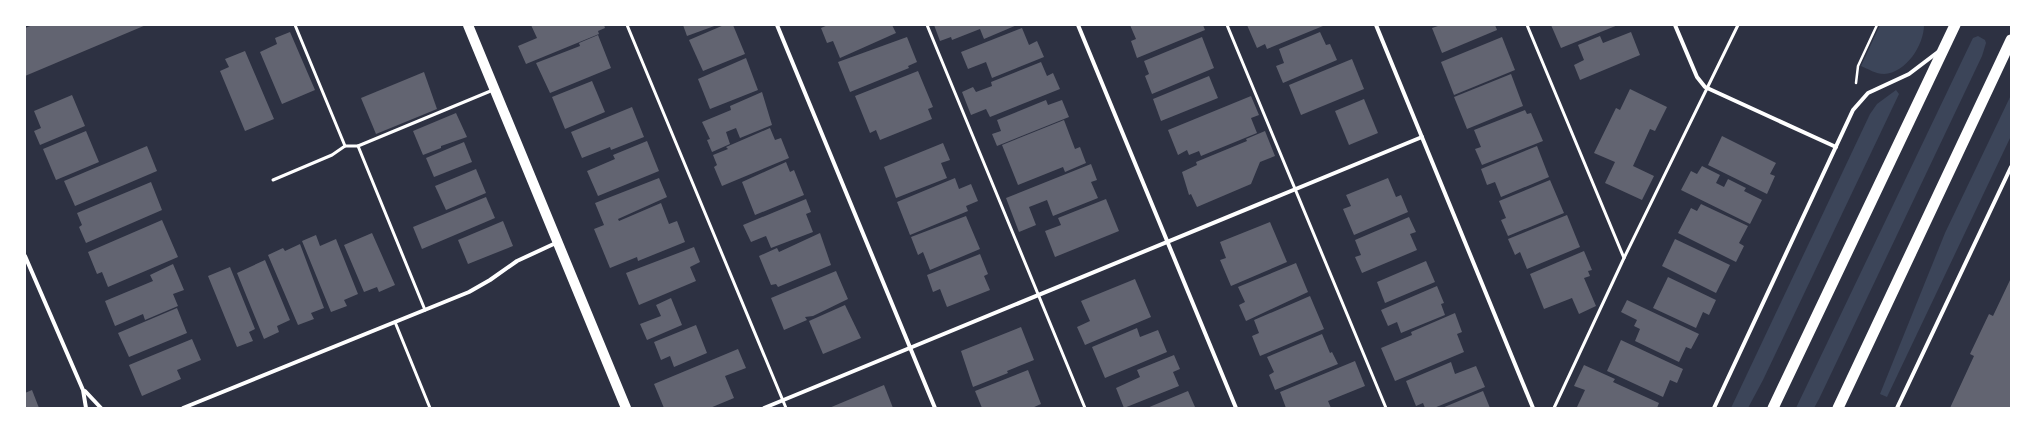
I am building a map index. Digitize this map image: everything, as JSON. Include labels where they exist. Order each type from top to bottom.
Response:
[{"type":"highway","points":[[1773,408],[1955,25]]},
{"type":"highway","points":[[1838,408],[2011,40]]},
{"type":"main road","points":[[468,25],[626,408]]},
{"type":"street","points":[[777,25],[935,408]]},
{"type":"street","points":[[1078,25],[1236,408]]},
{"type":"street","points":[[1376,25],[1533,408]]},
{"type":"street","points":[[1675,25],[1697,77],[1708,89],[1836,147]]},
{"type":"street","points":[[1714,408],[1853,110],[1861,98],[1868,93],[1917,69],[1944,47]]},
{"type":"street","points":[[764,408],[1422,137]]},
{"type":"street","points":[[1897,408],[2011,167]]},
{"type":"street","points":[[182,408],[478,288],[518,261],[558,242]]},
{"type":"street","points":[[25,256],[86,398],[86,408]]},
{"type":"street","points":[[80,384],[101,408]]},
{"type":"lane","points":[[295,25],[345,146]]},
{"type":"lane","points":[[627,25],[786,408]]},
{"type":"lane","points":[[927,25],[1085,408]]},
{"type":"lane","points":[[1227,25],[1386,408]]},
{"type":"lane","points":[[1527,25],[1624,258]]},
{"type":"lane","points":[[1554,408],[1624,258],[1738,25]]},
{"type":"lane","points":[[273,180],[332,155],[345,146],[358,146],[495,90]]},
{"type":"lane","points":[[358,146],[425,310]]},
{"type":"lane","points":[[395,322],[430,408]]},
{"type":"path","points":[[1853,110],[1858,66],[1877,25]]},
{"type":"shaded area","points":[[1880,25],[1924,25],[1921,41],[1912,57],[1900,69],[1884,74],[1861,66]]},
{"type":"shaded area","points":[[1978,36],[1985,40],[1986,43],[1982,56],[1819,399],[1814,408],[1796,408],[1971,42],[1973,38]]},
{"type":"shaded area","points":[[1896,90],[1899,94],[1763,380],[1748,408],[1731,408],[1870,114],[1877,104]]},
{"type":"shaded area","points":[[2011,95],[2011,136],[1887,397],[1880,394],[1945,233]]},
{"type":"building","points":[[33,25],[146,25],[25,76],[25,28]]},
{"type":"building","points":[[531,25],[604,25],[605,28],[598,31],[599,34],[526,64],[518,46],[537,38]]},
{"type":"building","points":[[683,25],[717,25],[687,36]]},
{"type":"building","points":[[724,25],[733,25],[745,54],[703,71],[689,40]]},
{"type":"building","points":[[828,25],[892,25],[896,33],[840,58],[833,41],[827,43],[821,28]]},
{"type":"building","points":[[934,25],[1017,25],[984,39],[980,29],[952,40],[951,37],[940,41]]},
{"type":"building","points":[[1130,25],[1203,25],[1205,30],[1137,58],[1131,41],[1136,39]]},
{"type":"building","points":[[1247,25],[1323,26],[1267,49],[1265,44],[1257,48]]},
{"type":"building","points":[[1441,25],[1495,25],[1497,30],[1442,53],[1432,28]]},
{"type":"building","points":[[1551,25],[1618,25],[1561,48]]},
{"type":"building","points":[[1022,28],[1029,45],[1037,41],[1044,57],[992,78],[986,62],[968,69],[961,52]]},
{"type":"building","points":[[290,32],[315,90],[282,104],[260,52],[277,44],[275,38]]},
{"type":"building","points":[[1320,32],[1326,45],[1330,44],[1337,60],[1283,83],[1276,66],[1284,63],[1279,49]]},
{"type":"building","points":[[1631,32],[1640,55],[1580,80],[1574,65],[1584,60],[1578,45],[1600,36],[1603,43]]},
{"type":"building","points":[[598,35],[611,68],[550,93],[536,63],[580,46],[579,43]]},
{"type":"building","points":[[907,37],[917,62],[908,66],[909,68],[850,92],[838,62]]},
{"type":"building","points":[[1202,37],[1214,68],[1152,94],[1145,76],[1149,74],[1144,61]]},
{"type":"building","points":[[1502,37],[1515,70],[1454,95],[1441,62]]},
{"type":"building","points":[[245,51],[274,119],[245,131],[220,71],[229,67],[225,59]]},
{"type":"building","points":[[746,58],[758,90],[710,109],[698,79]]},
{"type":"building","points":[[1352,59],[1364,89],[1301,115],[1289,85]]},
{"type":"building","points":[[1041,62],[1047,76],[1053,73],[1060,89],[990,117],[986,109],[971,115],[962,92],[973,87],[976,92],[992,86],[991,82]]},
{"type":"building","points":[[918,71],[933,107],[928,109],[932,119],[880,140],[876,130],[870,133],[855,96]]},
{"type":"building","points":[[424,72],[437,109],[376,134],[361,98]]},
{"type":"building","points":[[1511,74],[1523,106],[1467,129],[1454,97]]},
{"type":"building","points":[[1209,76],[1218,98],[1161,121],[1153,99]]},
{"type":"building","points":[[592,81],[605,112],[565,129],[552,97]]},
{"type":"building","points":[[1630,89],[1667,107],[1655,131],[1650,129],[1633,166],[1654,176],[1642,200],[1605,183],[1615,162],[1594,153],[1616,108],[1620,110]]},
{"type":"building","points":[[762,92],[772,125],[740,138],[736,128],[726,132],[730,144],[712,152],[707,140],[710,139],[702,122],[731,110],[730,106]]},
{"type":"building","points":[[72,95],[85,126],[40,145],[34,131],[41,128],[34,111]]},
{"type":"building","points":[[1251,96],[1259,115],[1251,118],[1257,133],[1201,156],[1199,151],[1189,155],[1187,150],[1178,155],[1168,130]]},
{"type":"building","points":[[1364,99],[1378,133],[1349,145],[1335,111]]},
{"type":"building","points":[[1046,100],[1048,105],[1062,100],[1069,117],[997,146],[992,134],[1001,131],[997,120]]},
{"type":"building","points":[[632,107],[644,137],[611,150],[610,147],[582,158],[571,132]]},
{"type":"building","points":[[1525,110],[1527,114],[1531,113],[1543,141],[1482,165],[1475,149],[1481,147],[1474,130]]},
{"type":"building","points":[[456,113],[467,137],[441,146],[441,148],[423,155],[413,131]]},
{"type":"building","points":[[1064,120],[1075,149],[1080,147],[1086,163],[1065,172],[1063,167],[1018,185],[1002,145]]},
{"type":"building","points":[[770,128],[775,140],[781,138],[789,158],[722,186],[714,167],[717,165],[713,155],[728,149],[726,147]]},
{"type":"building","points":[[86,131],[99,162],[56,180],[43,149]]},
{"type":"building","points":[[1265,131],[1275,156],[1260,162],[1251,184],[1197,207],[1191,194],[1189,195],[1182,172],[1197,165],[1196,162],[1247,141],[1246,139]]},
{"type":"building","points":[[1722,136],[1776,163],[1770,174],[1775,176],[1767,194],[1708,165]]},
{"type":"building","points":[[647,141],[659,171],[598,196],[587,171],[615,159],[613,155]]},
{"type":"building","points":[[464,142],[472,162],[434,177],[426,158]]},
{"type":"building","points":[[943,143],[950,160],[941,163],[947,178],[896,198],[884,167]]},
{"type":"building","points":[[147,146],[157,171],[75,206],[64,181]]},
{"type":"building","points":[[1537,146],[1549,177],[1501,197],[1495,182],[1487,185],[1481,169]]},
{"type":"building","points":[[786,162],[790,172],[794,170],[804,195],[755,215],[742,182]]},
{"type":"building","points":[[1091,164],[1097,180],[1091,182],[1098,198],[1053,216],[1047,200],[1029,207],[1036,225],[1019,232],[1006,198]]},
{"type":"building","points":[[1702,166],[1720,175],[1716,183],[1724,187],[1728,179],[1746,188],[1744,191],[1762,200],[1750,224],[1681,190],[1691,171],[1697,174]]},
{"type":"building","points":[[476,169],[486,193],[446,210],[435,186]]},
{"type":"building","points":[[659,178],[667,197],[618,219],[619,221],[661,203],[669,224],[677,221],[685,242],[638,261],[637,257],[610,268],[594,229],[604,225],[595,203]]},
{"type":"building","points":[[955,178],[959,189],[971,184],[978,201],[966,206],[968,211],[910,235],[897,202]]},
{"type":"building","points":[[1388,178],[1396,197],[1401,195],[1408,212],[1354,235],[1343,209],[1351,206],[1346,195]]},
{"type":"building","points":[[1550,180],[1564,213],[1508,236],[1501,220],[1506,218],[1499,201]]},
{"type":"building","points":[[151,182],[162,210],[86,243],[79,227],[82,225],[77,213]]},
{"type":"building","points":[[486,197],[495,218],[422,249],[413,227]]},
{"type":"building","points":[[806,199],[811,212],[806,214],[813,232],[771,248],[766,236],[751,242],[743,225]]},
{"type":"building","points":[[1106,199],[1119,231],[1055,257],[1045,231],[1061,225],[1058,218]]},
{"type":"building","points":[[1701,204],[1748,226],[1739,243],[1744,246],[1736,262],[1678,233],[1691,208],[1697,211]]},
{"type":"building","points":[[1567,215],[1580,247],[1527,269],[1520,252],[1515,255],[1508,239]]},
{"type":"building","points":[[966,216],[980,249],[930,270],[923,252],[918,255],[911,237]]},
{"type":"building","points":[[1409,217],[1416,232],[1410,234],[1417,250],[1362,273],[1355,257],[1361,255],[1355,240]]},
{"type":"building","points":[[162,220],[178,257],[108,287],[102,272],[97,274],[88,252]]},
{"type":"building","points":[[503,221],[513,246],[468,264],[458,240]]},
{"type":"building","points":[[1270,222],[1287,262],[1231,286],[1220,260],[1226,258],[1220,242]]},
{"type":"building","points":[[372,233],[395,285],[379,292],[377,287],[364,292],[344,245]]},
{"type":"building","points":[[820,233],[831,265],[778,287],[776,284],[771,285],[759,256],[777,248],[779,252]]},
{"type":"building","points":[[316,235],[320,246],[336,239],[358,294],[344,300],[347,306],[331,312],[302,241]]},
{"type":"building","points":[[1675,239],[1730,265],[1716,293],[1662,266]]},
{"type":"building","points":[[300,244],[324,308],[311,313],[314,319],[298,325],[268,255],[283,248],[285,251]]},
{"type":"building","points":[[694,247],[700,262],[690,267],[696,281],[639,305],[626,273]]},
{"type":"building","points":[[1584,251],[1592,270],[1588,271],[1590,276],[1584,278],[1596,306],[1579,314],[1572,298],[1544,309],[1530,274]]},
{"type":"building","points":[[980,254],[988,274],[984,276],[990,290],[947,307],[940,289],[933,292],[927,275]]},
{"type":"building","points":[[265,260],[290,320],[277,326],[279,332],[264,339],[237,273]]},
{"type":"building","points":[[1426,261],[1435,282],[1385,303],[1377,282]]},
{"type":"building","points":[[1296,263],[1308,292],[1246,321],[1239,305],[1245,302],[1238,287]]},
{"type":"building","points":[[173,264],[184,290],[173,294],[178,306],[145,320],[143,314],[115,326],[105,301],[153,281],[150,275]]},
{"type":"building","points":[[230,267],[255,329],[249,332],[253,341],[237,347],[208,276]]},
{"type":"building","points":[[836,271],[848,299],[813,316],[805,317],[807,320],[784,330],[771,298]]},
{"type":"building","points":[[1668,277],[1716,300],[1709,315],[1703,312],[1696,328],[1653,308]]},
{"type":"building","points":[[2011,278],[2011,408],[1950,408],[1974,356],[1970,354],[1989,314],[1993,316]]},
{"type":"building","points":[[1135,279],[1151,317],[1085,345],[1077,327],[1090,321],[1081,301]]},
{"type":"building","points":[[1437,286],[1444,303],[1441,304],[1445,315],[1401,333],[1397,322],[1388,326],[1381,310]]},
{"type":"building","points":[[1310,296],[1324,329],[1260,356],[1252,336],[1259,333],[1254,320]]},
{"type":"building","points":[[671,298],[682,325],[647,340],[640,324],[661,316],[656,305]]},
{"type":"building","points":[[1627,300],[1699,334],[1691,349],[1686,347],[1679,362],[1635,341],[1640,329],[1634,326],[1637,320],[1621,312]]},
{"type":"building","points":[[845,305],[861,338],[823,354],[809,321]]},
{"type":"building","points":[[177,308],[187,333],[129,357],[118,333]]},
{"type":"building","points":[[1455,313],[1462,332],[1457,334],[1464,352],[1395,381],[1381,348],[1412,335],[1411,332]]},
{"type":"building","points":[[696,325],[707,353],[674,367],[670,356],[661,360],[654,342]]},
{"type":"building","points":[[1021,327],[1034,360],[1007,371],[1008,373],[973,387],[961,351]]},
{"type":"building","points":[[1137,328],[1140,337],[1158,330],[1167,352],[1105,378],[1092,347]]},
{"type":"building","points":[[1322,334],[1330,353],[1332,352],[1338,364],[1275,390],[1269,375],[1274,372],[1267,357]]},
{"type":"building","points":[[192,339],[201,360],[177,370],[181,379],[142,396],[129,365]]},
{"type":"building","points":[[1621,340],[1683,369],[1677,383],[1670,380],[1663,397],[1607,371]]},
{"type":"building","points":[[738,349],[746,368],[725,376],[734,398],[710,408],[664,408],[654,384]]},
{"type":"building","points":[[1174,355],[1180,369],[1173,372],[1179,386],[1124,408],[1116,388],[1140,377],[1137,370]]},
{"type":"building","points":[[1355,361],[1365,386],[1328,401],[1331,408],[1286,408],[1280,392]]},
{"type":"building","points":[[1451,362],[1455,374],[1476,366],[1485,387],[1434,408],[1425,408],[1423,403],[1416,406],[1406,381]]},
{"type":"building","points":[[1584,365],[1615,379],[1613,382],[1659,403],[1657,408],[1577,407],[1585,390],[1574,386]]},
{"type":"building","points":[[1028,370],[1041,404],[1032,408],[982,408],[975,391]]},
{"type":"building","points":[[884,385],[893,408],[829,408]]},
{"type":"building","points":[[32,390],[39,408],[25,408],[25,393]]},
{"type":"building","points":[[1188,391],[1195,407],[1147,408]]},
{"type":"building","points":[[1483,391],[1490,408],[1442,408]]}]
